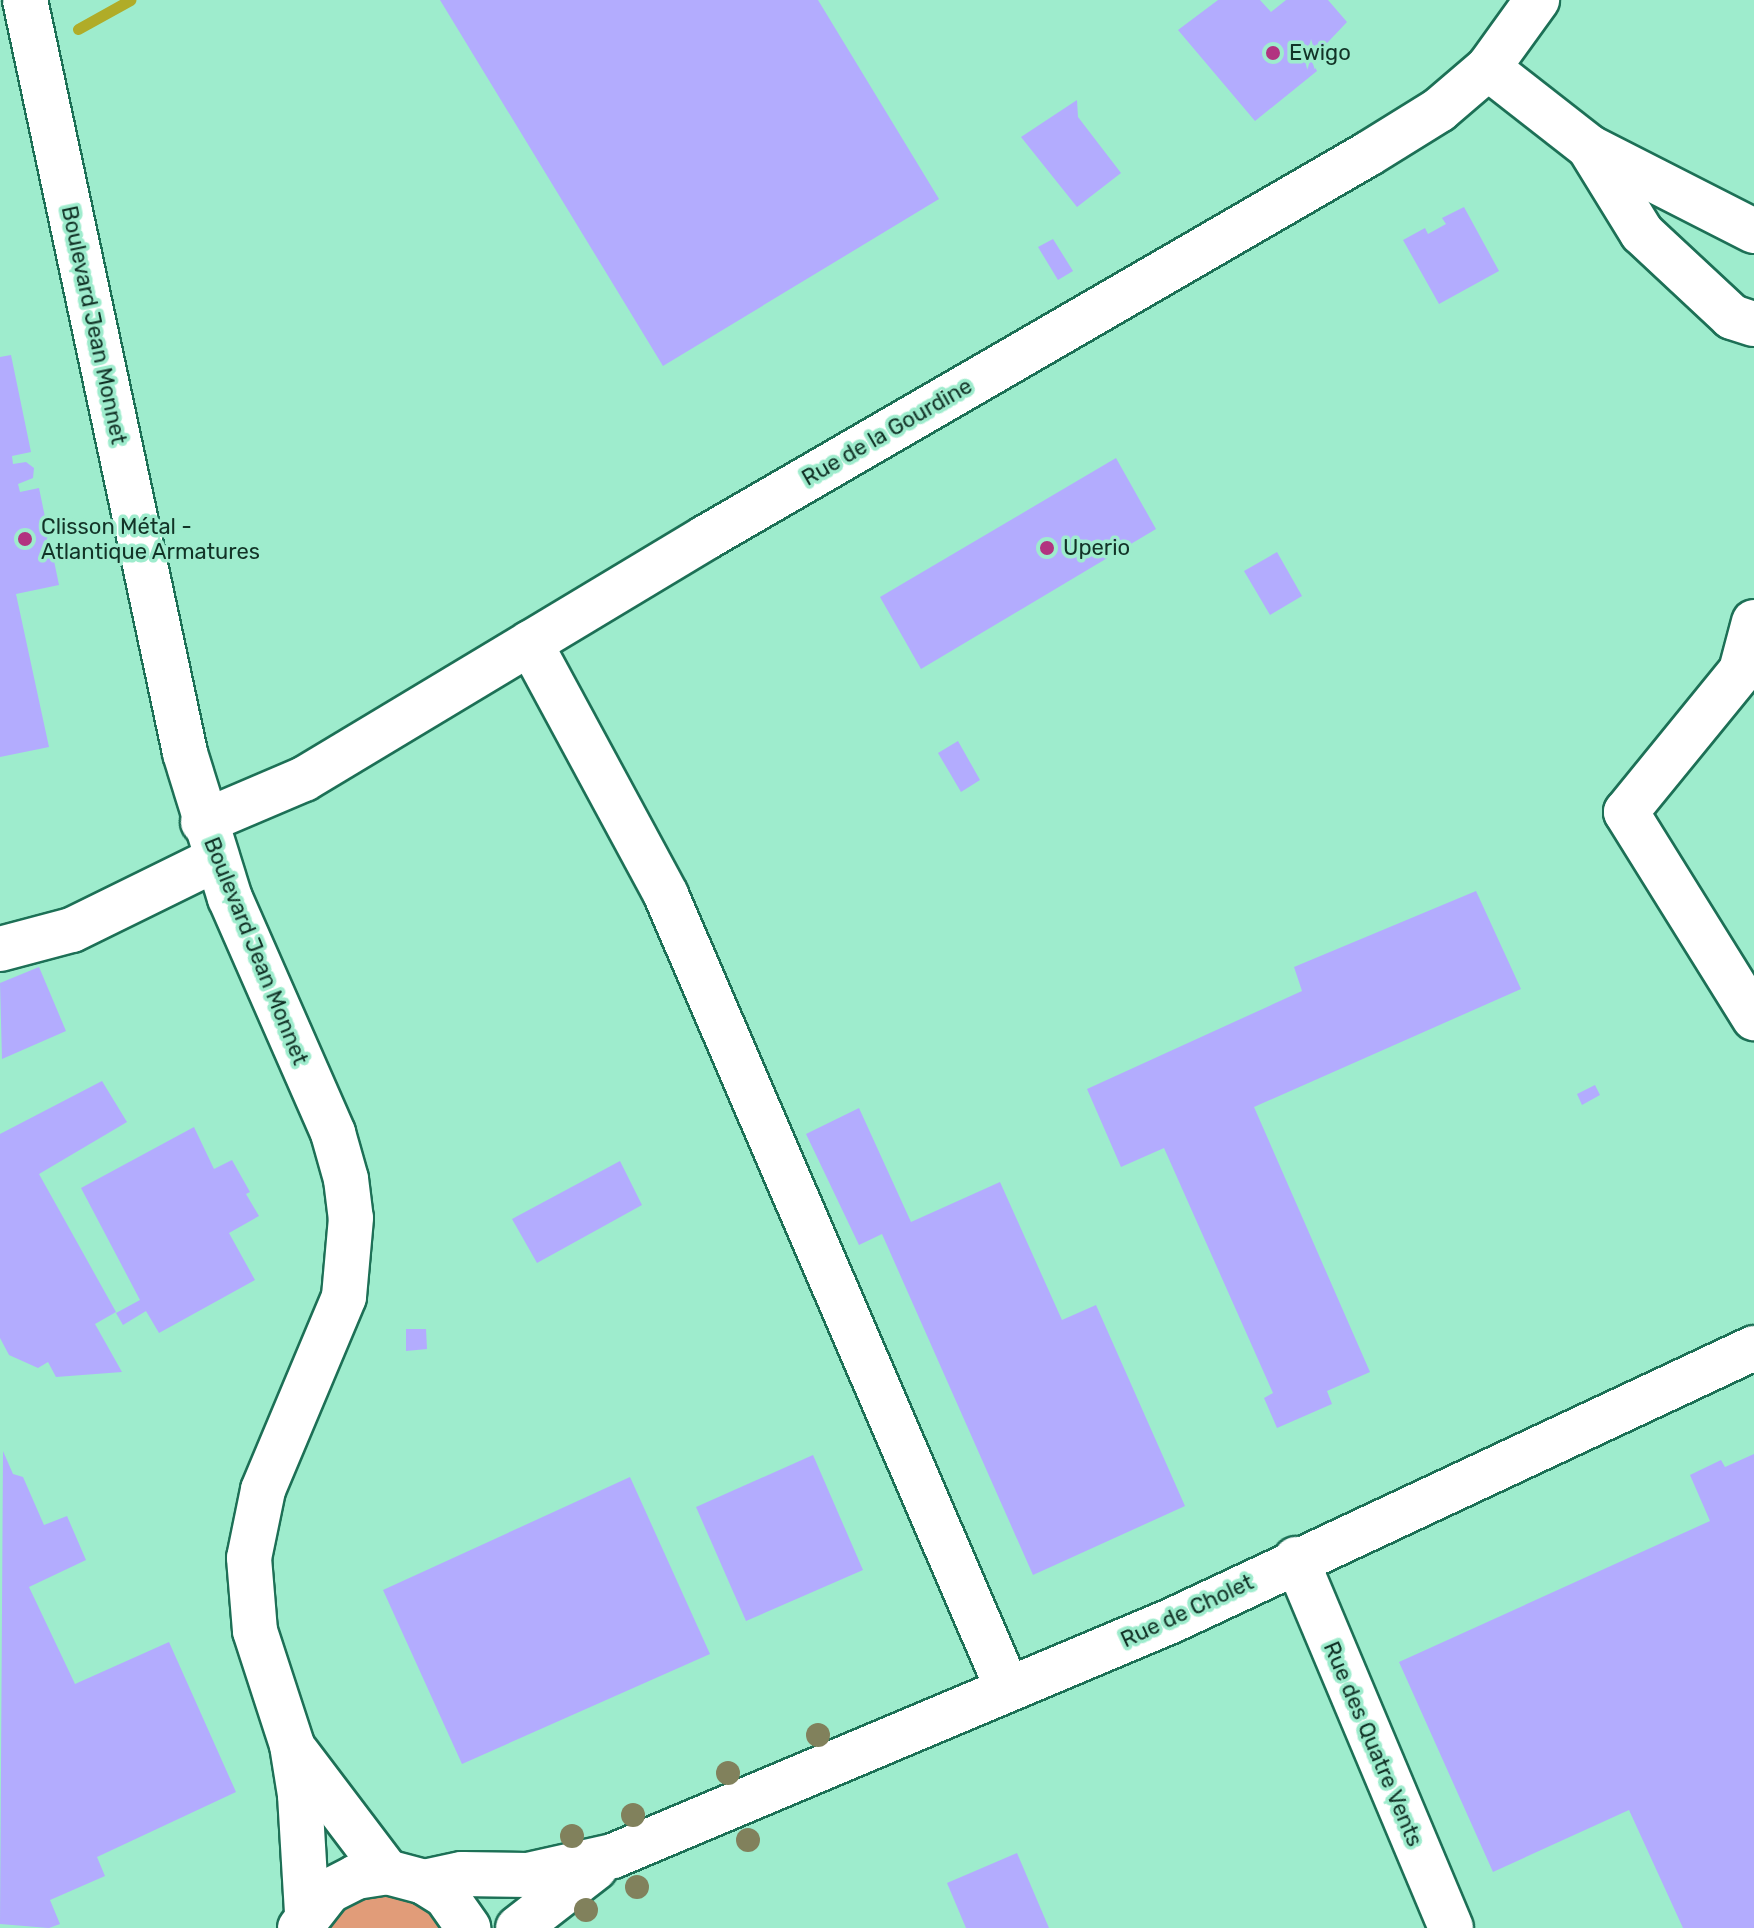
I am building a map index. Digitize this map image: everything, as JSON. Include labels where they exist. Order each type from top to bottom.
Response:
[{"type":"main road","name":"Boulevard Jean Monnet","points":[[25,0],[210,840],[333,1133],[351,1218],[344,1297],[263,1490],[249,1558],[255,1631],[292,1745]]},
{"type":"main road","name":"Rue de la Gourdine","points":[[0,949],[72,930],[304,779],[530,643],[1368,154],[1439,110],[1488,68],[1537,0]]},
{"type":"main road","points":[[1488,68],[1589,147],[1754,231]]},
{"type":"main road","points":[[1589,147],[1642,233],[1732,317],[1754,324]]},
{"type":"main road","points":[[1754,622],[1741,671],[1626,812],[1754,1018]]},
{"type":"main road","points":[[530,643],[666,895],[1008,1690]]},
{"type":"main road","name":"Rue de Cholet","points":[[304,1920],[329,1891],[356,1877],[528,1875],[613,1856],[1171,1621],[1296,1559],[1754,1348]]},
{"type":"main road","name":"Rue des Quatre Vents","points":[[1296,1559],[1451,1928]]},
{"type":"main road","points":[[292,1745],[405,1877],[446,1896],[468,1928]]},
{"type":"main road","points":[[292,1745],[304,1920]]},
{"type":"main road","name":"Rue de Cholet","points":[[518,1928],[613,1856]]},
{"type":"shaded area","points":[[363,1894],[410,1895],[450,1928],[321,1928],[340,1906]]},
{"type":"building","points":[[440,0],[818,0],[939,199],[663,366]]},
{"type":"building","points":[[1218,0],[1260,0],[1271,12],[1286,0],[1328,0],[1347,22],[1311,60],[1317,71],[1255,121],[1178,30]]},
{"type":"building","points":[[1077,100],[1078,117],[1121,173],[1077,207],[1021,137]]},
{"type":"building","points":[[1464,207],[1499,271],[1439,304],[1403,240],[1425,228],[1428,234],[1446,224],[1442,218]]},
{"type":"building","points":[[1053,239],[1073,271],[1058,280],[1038,247]]},
{"type":"building","name":"Clisson Métal - Atlantique Armatures","points":[[11,355],[31,452],[12,456],[13,464],[26,462],[34,468],[33,478],[18,484],[20,492],[39,488],[59,585],[16,594],[49,747],[0,757],[0,357]]},
{"type":"building","points":[[1116,458],[1156,529],[921,669],[880,597]]},
{"type":"building","points":[[1277,552],[1302,596],[1270,615],[1244,571]]},
{"type":"building","points":[[958,741],[980,780],[961,792],[938,753]]},
{"type":"building","points":[[1476,891],[1521,989],[1254,1107],[1370,1372],[1327,1391],[1332,1404],[1277,1428],[1264,1398],[1273,1393],[1164,1148],[1121,1167],[1087,1089],[1302,991],[1294,967]]},
{"type":"building","points":[[39,967],[66,1031],[2,1059],[0,983]]},
{"type":"building","points":[[102,1081],[127,1122],[39,1174],[116,1312],[95,1324],[122,1372],[56,1377],[48,1362],[38,1368],[9,1355],[0,1338],[0,1134]]},
{"type":"building","points":[[1595,1085],[1600,1095],[1582,1105],[1577,1094]]},
{"type":"building","points":[[859,1108],[911,1222],[1000,1182],[1062,1320],[1096,1305],[1185,1506],[1033,1575],[882,1234],[859,1245],[806,1134]]},
{"type":"building","points":[[194,1127],[214,1169],[232,1160],[250,1192],[246,1194],[259,1216],[229,1233],[255,1280],[159,1333],[146,1311],[123,1325],[116,1313],[140,1300],[81,1188]]},
{"type":"building","points":[[620,1161],[642,1205],[537,1263],[512,1219]]},
{"type":"building","points":[[406,1329],[426,1329],[427,1349],[406,1351]]},
{"type":"building","points":[[3,1451],[13,1474],[23,1477],[44,1525],[67,1516],[86,1560],[29,1587],[75,1684],[169,1642],[236,1792],[97,1857],[105,1876],[50,1900],[60,1924],[49,1928],[0,1924]]},
{"type":"building","points":[[1754,1454],[1754,1928],[1683,1928],[1629,1810],[1493,1872],[1399,1662],[1710,1521],[1690,1475],[1721,1460],[1725,1467]]},
{"type":"building","points":[[813,1455],[863,1570],[746,1621],[696,1507]]},
{"type":"building","points":[[630,1477],[710,1654],[462,1764],[383,1590]]},
{"type":"building","points":[[1017,1853],[1049,1928],[966,1928],[947,1883]]},
{"type":"waterway","points":[[78,29],[130,0]]},
{"type":"place","name":"Ewigo","points":[[1273,53]]},
{"type":"place","name":"Clisson Métal - Atlantique Armatures","points":[[25,539]]},
{"type":"place","name":"Uperio","points":[[1047,548]]}]
